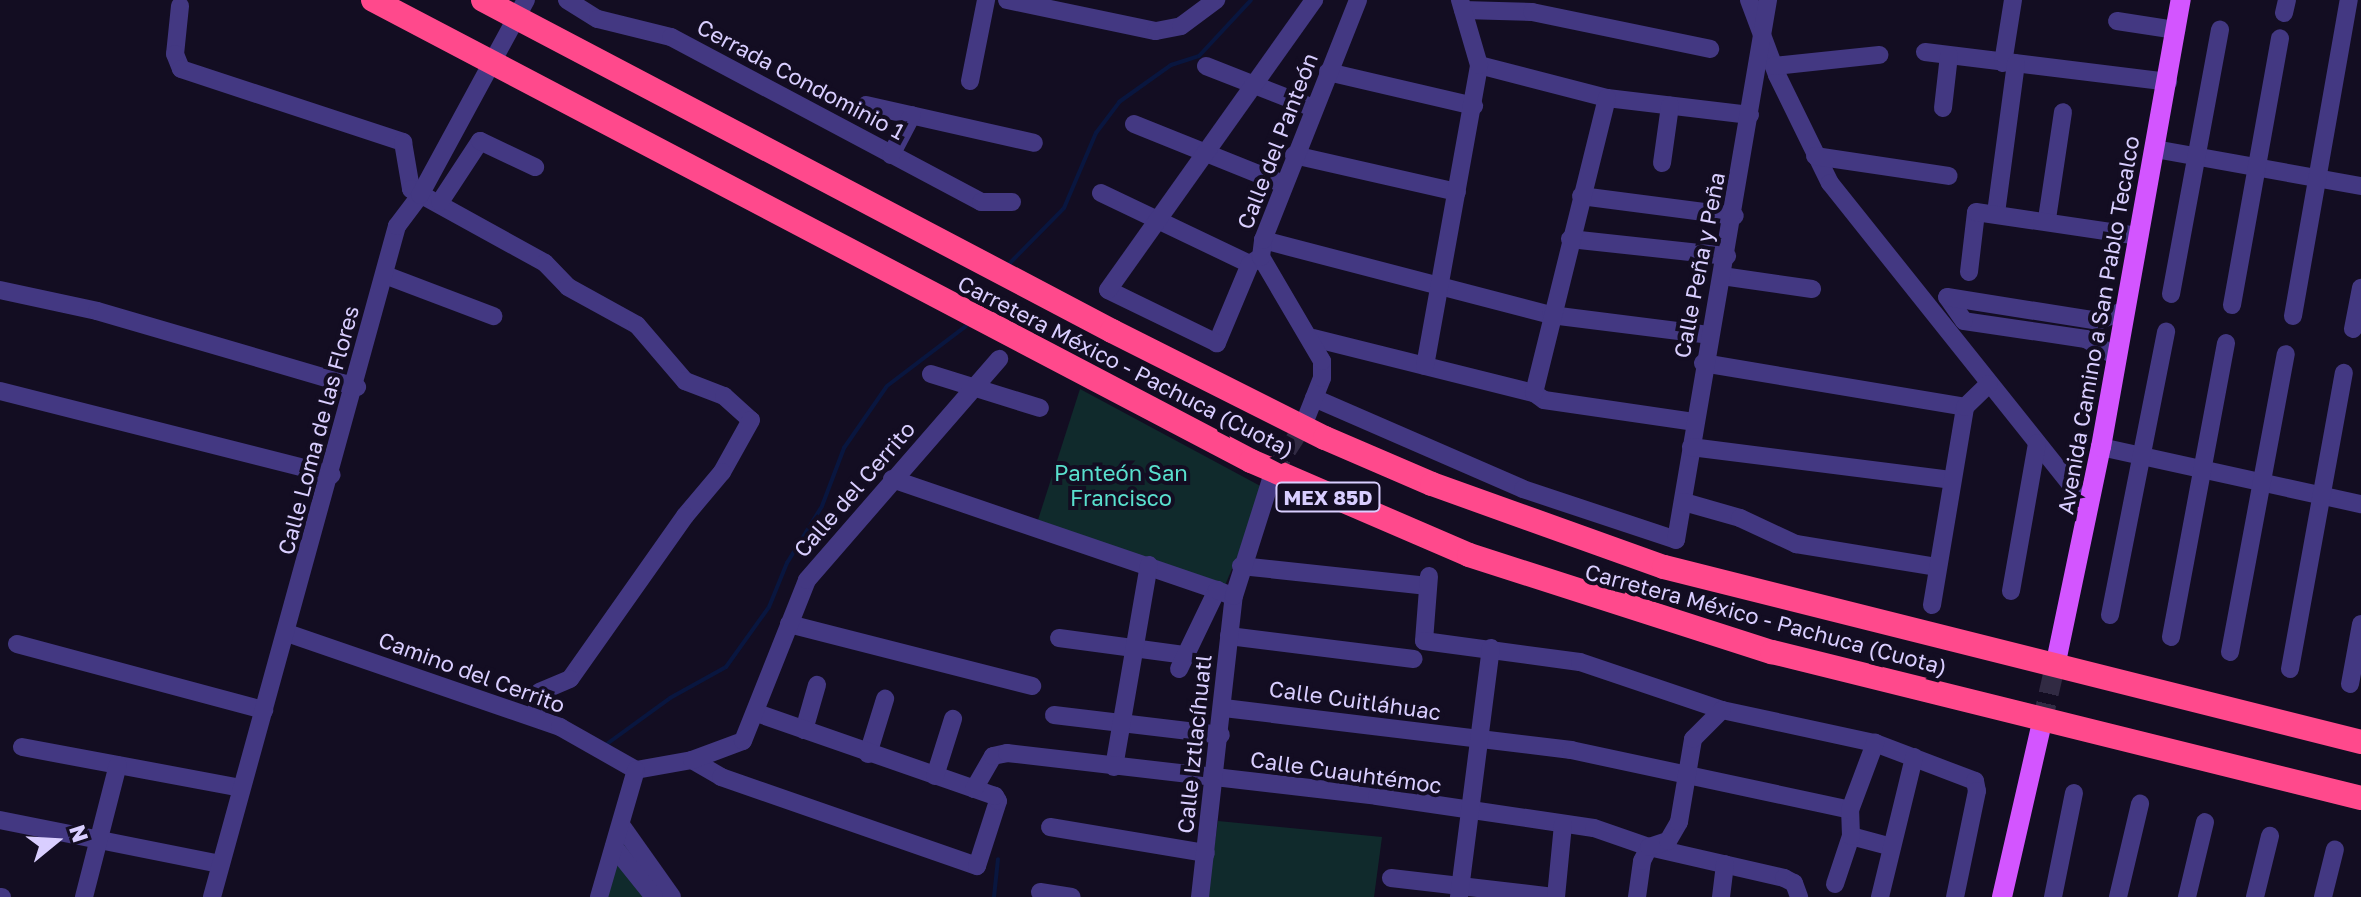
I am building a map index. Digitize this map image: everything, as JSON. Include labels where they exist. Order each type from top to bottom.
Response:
[{"type":"highway","name":"Carretera México - Pachuca (Cuota)","points":[[373,0],[1251,461],[1469,555],[1772,652],[2361,798]]},
{"type":"highway","name":"Carretera México - Pachuca (Cuota)","points":[[483,0],[1112,331],[1325,438],[1432,484],[1588,543],[1765,596],[2361,742]]},
{"type":"main road","name":"Avenida Camino a San Pablo Tecalco","points":[[2057,657],[2101,447],[2181,0]]},
{"type":"main road","points":[[2002,897],[2042,723]]},
{"type":"street","name":"Calle Loma de las Flores","points":[[212,897],[357,387],[397,226],[420,195],[526,0]]},
{"type":"street","name":"Cerrada Condominio 1","points":[[567,0],[598,19],[671,37],[981,202],[1012,202]]},
{"type":"street","points":[[970,81],[986,0]]},
{"type":"street","points":[[1007,0],[1156,31],[1181,26],[1216,0]]},
{"type":"street","points":[[1258,254],[1217,343],[1108,290],[1314,0]]},
{"type":"street","name":"Calle del Panteón","points":[[1303,426],[1314,398],[1322,361],[1313,338],[1258,254],[1281,183],[1358,0]]},
{"type":"street","points":[[1749,0],[1774,66],[1830,183],[2089,507]]},
{"type":"street","name":"Calle Peña y Peña","points":[[1314,398],[1523,489],[1676,540],[1703,363],[1735,216],[1768,0]]},
{"type":"street","points":[[1996,213],[2013,0]]},
{"type":"street","points":[[2293,316],[2349,0]]},
{"type":"street","points":[[1425,366],[1479,65],[1462,5],[1532,12],[1710,49]]},
{"type":"street","points":[[180,6],[175,54],[181,69],[403,142],[407,147],[406,178],[420,195],[440,202],[545,263],[568,287],[625,317],[685,381],[724,396],[751,420],[722,472],[685,516],[570,679],[540,692],[535,717]]},
{"type":"street","points":[[2117,21],[2176,30]]},
{"type":"street","points":[[2171,294],[2220,30]]},
{"type":"street","points":[[2232,305],[2280,38]]},
{"type":"street","points":[[1925,52],[2168,82]]},
{"type":"street","points":[[1774,66],[1879,55]]},
{"type":"street","points":[[1943,108],[1949,55]]},
{"type":"street","points":[[1479,65],[1607,98],[1750,115]]},
{"type":"street","points":[[1206,66],[1313,108]]},
{"type":"street","points":[[1328,72],[1474,106]]},
{"type":"street","points":[[1534,393],[1607,98]]},
{"type":"street","points":[[866,105],[1034,143]]},
{"type":"street","points":[[1662,163],[1670,106]]},
{"type":"street","points":[[2047,219],[2063,112]]},
{"type":"street","points":[[891,155],[912,115]]},
{"type":"street","points":[[1134,124],[1281,183]]},
{"type":"street","points":[[440,202],[480,141],[535,167]]},
{"type":"street","points":[[2155,149],[2361,186]]},
{"type":"street","points":[[1294,155],[1457,192]]},
{"type":"street","points":[[1815,156],[1949,176]]},
{"type":"street","points":[[1101,193],[1156,220],[1258,254],[1551,315],[1709,335]]},
{"type":"street","points":[[1581,196],[1735,216]]},
{"type":"street","points":[[1969,272],[1976,212],[2047,219],[2139,236]]},
{"type":"street","points":[[1570,239],[1727,256]]},
{"type":"street","points":[[385,275],[493,316]]},
{"type":"street","points":[[1722,276],[1812,289]]},
{"type":"street","points":[[2353,329],[2361,288]]},
{"type":"street","points":[[0,290],[97,311],[357,387]]},
{"type":"street","points":[[2117,357],[2086,339],[1964,321],[1948,295],[2098,321],[2125,310]]},
{"type":"street","points":[[2086,339],[2098,321]]},
{"type":"street","points":[[2110,615],[2166,331]]},
{"type":"street","points":[[1313,338],[1534,393],[1544,400],[1695,422]]},
{"type":"street","points":[[2171,637],[2226,343]]},
{"type":"street","points":[[2230,652],[2286,354]]},
{"type":"street","name":"Calle del Cerrito","points":[[636,770],[692,760],[743,741],[757,713],[789,624],[824,556],[999,359]]},
{"type":"street","points":[[1703,363],[1965,407]]},
{"type":"street","points":[[2290,669],[2344,373]]},
{"type":"street","points":[[931,374],[1040,408]]},
{"type":"street","points":[[1932,605],[1965,407],[1989,384]]},
{"type":"street","points":[[0,391],[332,475]]},
{"type":"street","points":[[2011,591],[2037,443]]},
{"type":"street","points":[[1691,447],[1951,480]]},
{"type":"street","points":[[2101,447],[2361,504]]},
{"type":"street","points":[[1059,638],[1134,647],[1182,662],[1241,566],[1273,473]]},
{"type":"street","points":[[892,479],[1225,593]]},
{"type":"street","points":[[1684,502],[1740,518],[1796,544],[1936,567]]},
{"type":"street","points":[[1114,767],[1149,565]]},
{"type":"street","points":[[1241,566],[1429,581],[1424,641],[1580,662],[1722,710],[1875,743],[1959,773],[1975,781],[1977,791],[1955,897]]},
{"type":"street","name":"Calle Iztlacíhuatl","points":[[1200,897],[1224,708],[1229,636],[1225,593]]},
{"type":"street","points":[[789,624],[1032,686]]},
{"type":"street","points":[[2350,684],[2361,624]]},
{"type":"street","name":"Camino del Cerrito","points":[[287,633],[535,717],[636,770]]},
{"type":"street","points":[[1229,636],[1414,659]]},
{"type":"street","points":[[17,644],[264,710]]},
{"type":"street","points":[[1459,892],[1491,648]]},
{"type":"street","points":[[804,730],[817,685]]},
{"type":"street","points":[[868,754],[885,699]]},
{"type":"street","name":"Calle Cuitláhuac","points":[[1224,708],[1571,750],[1850,810]]},
{"type":"street","points":[[1637,897],[1649,847],[1668,841],[1679,822],[1693,739],[1722,710]]},
{"type":"street","points":[[692,760],[721,777],[977,866],[997,798],[757,713]]},
{"type":"street","points":[[1054,715],[1221,735]]},
{"type":"street","points":[[935,776],[953,719]]},
{"type":"street","points":[[1835,884],[1851,836],[1850,810],[1875,743]]},
{"type":"street","points":[[22,747],[241,788]]},
{"type":"street","name":"Calle Cuauhtémoc","points":[[974,789],[998,753],[1377,796],[1469,813],[1594,828],[1649,847],[1725,864],[1797,890]]},
{"type":"street","points":[[1880,897],[1914,757]]},
{"type":"street","points":[[84,897],[118,765]]},
{"type":"street","points":[[599,897],[636,770]]},
{"type":"street","points":[[2053,897],[2074,793]]},
{"type":"street","points":[[2118,897],[2140,804]]},
{"type":"street","points":[[0,820],[221,864]]},
{"type":"street","points":[[2187,897],[2205,822]]},
{"type":"street","points":[[1391,878],[1459,892],[1555,897],[1563,824]]},
{"type":"street","points":[[621,825],[672,897]]},
{"type":"street","points":[[1050,827],[1206,853]]},
{"type":"street","points":[[1851,836],[1892,847]]},
{"type":"street","points":[[2255,897],[2270,836]]},
{"type":"street","points":[[614,847],[654,897]]},
{"type":"street","points":[[2323,897],[2335,849]]},
{"type":"street","points":[[1721,897],[1725,864]]},
{"type":"street","points":[[1040,892],[1072,897]]},
{"type":"green space","name":"Panteón San Francisco","points":[[1080,389],[1266,489],[1223,590],[1037,523]]},
{"type":"green space","points":[[624,816],[658,897],[602,897]]},
{"type":"green space","points":[[1218,821],[1382,837],[1374,897],[1207,897]]},
{"type":"waterway","points":[[1006,267],[1064,208],[1096,133],[1119,102],[1171,65],[1199,56],[1251,0]]},
{"type":"waterway","points":[[604,746],[670,698],[726,667],[769,607],[787,563],[822,506],[844,448],[887,386],[966,326]]},
{"type":"waterway","points":[[994,897],[998,859]]},
{"type":"tunnel","points":[[1273,473],[1303,426]]},
{"type":"tunnel","points":[[2042,723],[2057,657]]}]
